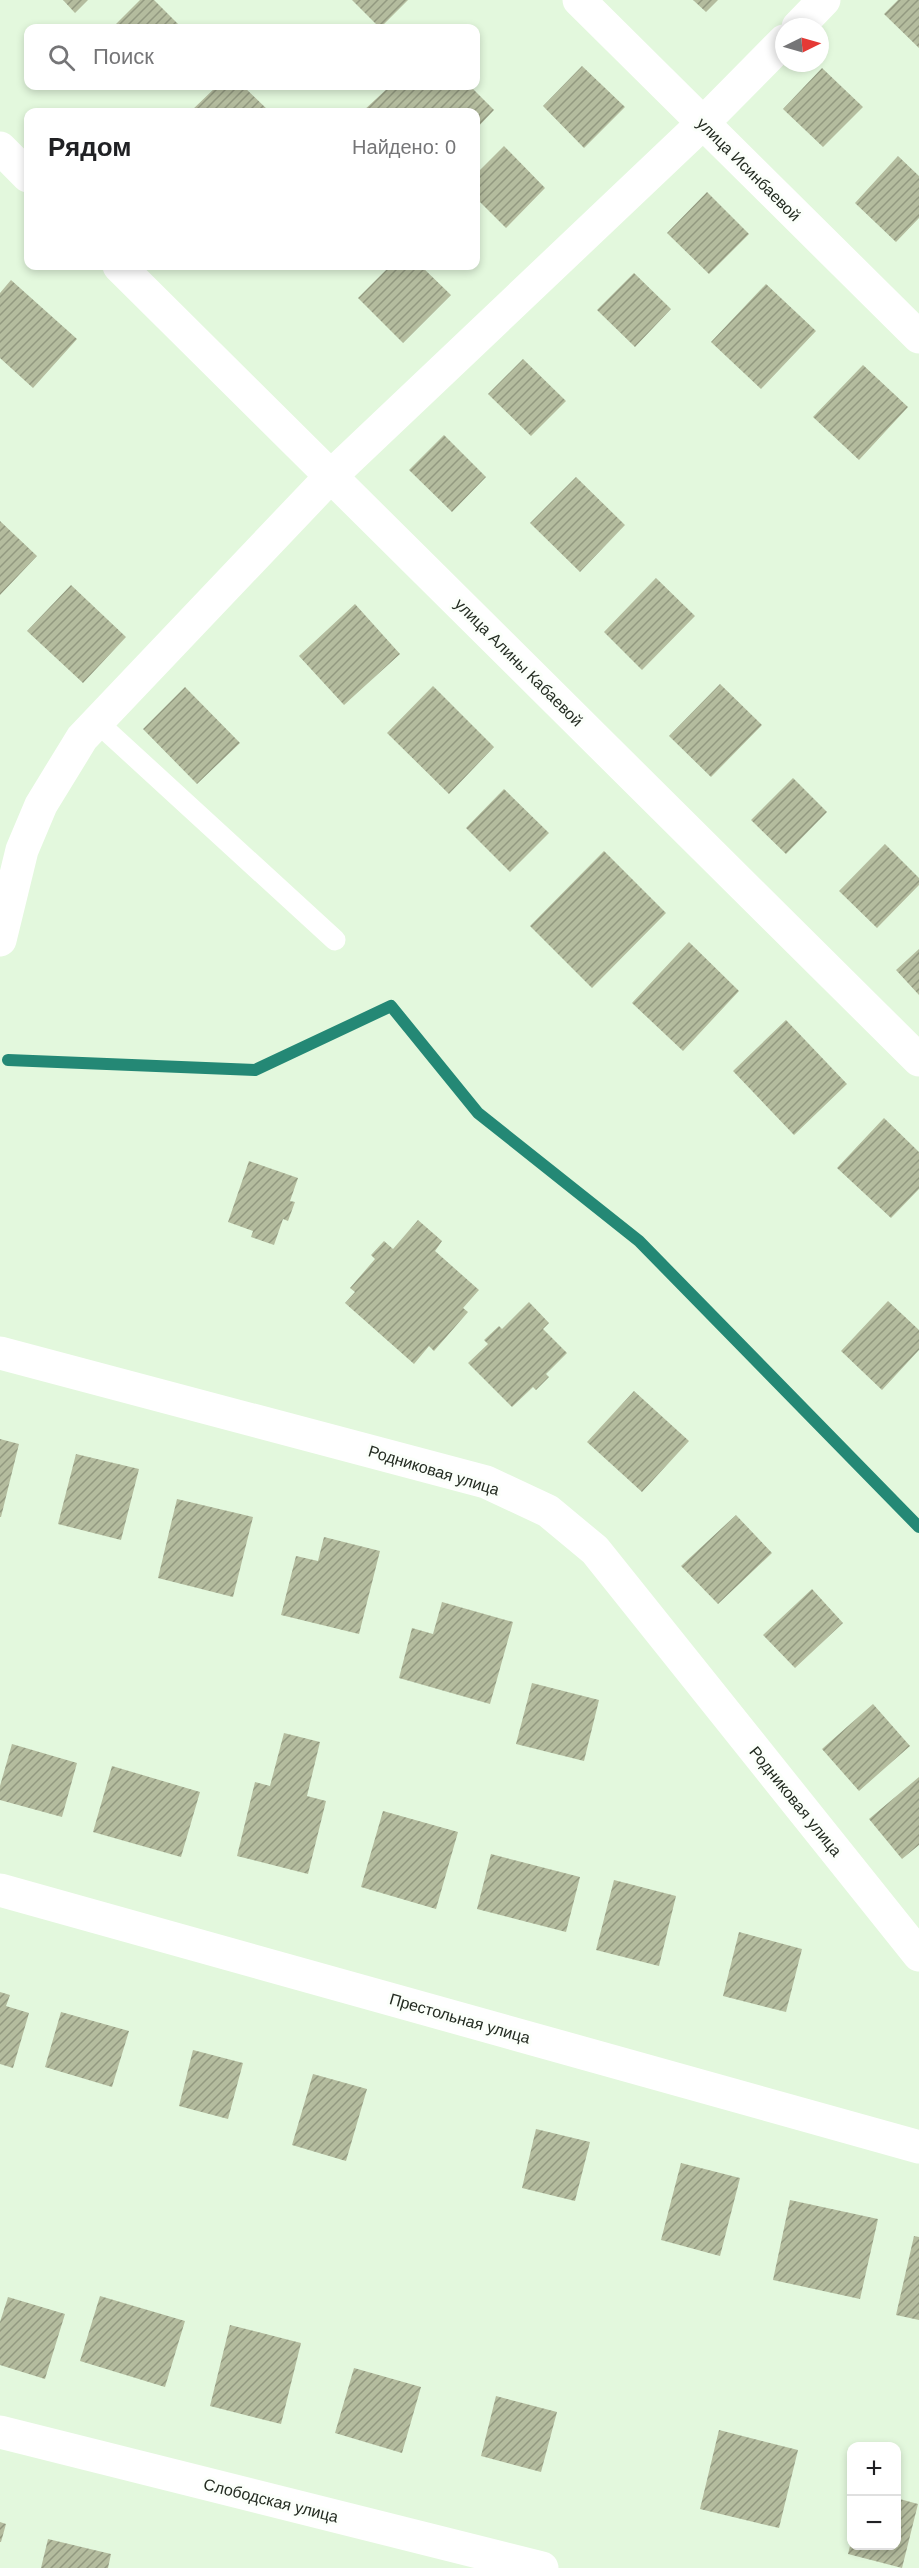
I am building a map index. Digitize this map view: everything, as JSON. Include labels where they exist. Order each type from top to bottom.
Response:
[{"type":"street","name":"улица Исинбаевой","points":[[579,0],[919,337]]},
{"type":"street","points":[[807,18],[824,0]]},
{"type":"street","points":[[0,940],[11,845],[40,805],[82,738],[331,476],[703,123],[775,50]]},
{"type":"street","points":[[0,148],[24,173]]},
{"type":"street","name":"улица Алины Кабаевой","points":[[122,270],[919,1060]]},
{"type":"street","name":"Родниковая улица","points":[[0,1353],[486,1482],[548,1511],[595,1550],[919,1955]]},
{"type":"street","name":"Престольная улица","points":[[0,1890],[919,2147]]},
{"type":"street","name":"Слободская улица","points":[[0,2432],[542,2568]]},
{"type":"lane","points":[[97,722],[335,940]]},
{"type":"building","points":[[63,0],[88,0],[75,13]]},
{"type":"building","points":[[140,0],[154,0],[178,24],[116,24]]},
{"type":"building","points":[[352,0],[408,0],[384,24],[376,24]]},
{"type":"building","points":[[693,0],[718,0],[706,12]]},
{"type":"building","points":[[898,0],[919,0],[919,48],[884,14]]},
{"type":"building","points":[[582,66],[625,107],[584,148],[543,106]]},
{"type":"building","points":[[818,72],[826,72],[863,107],[823,147],[783,109]]},
{"type":"building","points":[[213,90],[247,90],[266,108],[194,108]]},
{"type":"building","points":[[386,90],[474,90],[494,110],[480,125],[480,108],[366,108]]},
{"type":"building","points":[[504,146],[545,188],[506,228],[480,202],[480,170]]},
{"type":"building","points":[[898,156],[919,176],[919,218],[896,242],[855,203]]},
{"type":"building","points":[[707,192],[749,234],[709,274],[667,233]]},
{"type":"building","points":[[386,270],[425,270],[451,295],[403,343],[358,298]]},
{"type":"building","points":[[634,273],[671,309],[635,347],[597,310]]},
{"type":"building","points":[[11,280],[77,339],[33,388],[0,358],[0,293]]},
{"type":"building","points":[[766,284],[816,331],[761,389],[711,342]]},
{"type":"building","points":[[523,359],[566,401],[531,436],[488,394]]},
{"type":"building","points":[[863,365],[908,407],[859,460],[813,417]]},
{"type":"building","points":[[444,435],[486,477],[452,512],[409,470]]},
{"type":"building","points":[[576,477],[625,525],[580,572],[530,523]]},
{"type":"building","points":[[0,521],[37,556],[0,595]]},
{"type":"building","points":[[656,578],[695,616],[642,670],[604,632]]},
{"type":"building","points":[[71,585],[126,637],[83,683],[27,631]]},
{"type":"building","points":[[355,604],[400,654],[344,705],[299,656]]},
{"type":"building","points":[[720,684],[762,725],[711,777],[669,736]]},
{"type":"building","points":[[433,686],[494,747],[449,794],[387,733]]},
{"type":"building","points":[[185,687],[240,743],[197,784],[143,729]]},
{"type":"building","points":[[793,778],[827,812],[786,854],[751,820]]},
{"type":"building","points":[[504,789],[549,833],[510,872],[466,828]]},
{"type":"building","points":[[885,844],[919,878],[919,885],[877,928],[839,891]]},
{"type":"building","points":[[604,851],[666,913],[592,988],[530,926]]},
{"type":"building","points":[[689,942],[739,991],[683,1051],[632,1003]]},
{"type":"building","points":[[919,949],[919,995],[896,970]]},
{"type":"building","points":[[786,1020],[847,1084],[794,1135],[733,1071]]},
{"type":"building","points":[[884,1118],[919,1152],[919,1189],[891,1218],[837,1168]]},
{"type":"building","points":[[249,1161],[298,1178],[290,1201],[295,1202],[288,1221],[283,1219],[274,1245],[251,1237],[253,1231],[228,1222]]},
{"type":"building","points":[[418,1220],[442,1241],[435,1251],[479,1290],[463,1308],[468,1312],[434,1351],[429,1346],[414,1364],[345,1303],[355,1292],[350,1288],[375,1259],[371,1255],[384,1241],[393,1249]]},
{"type":"building","points":[[888,1301],[919,1330],[919,1350],[882,1390],[841,1351]]},
{"type":"building","points":[[529,1302],[549,1323],[543,1329],[567,1353],[546,1374],[549,1377],[536,1390],[533,1387],[512,1407],[468,1363],[488,1344],[484,1340],[499,1326],[502,1329]]},
{"type":"building","points":[[634,1391],[689,1441],[642,1492],[587,1442]]},
{"type":"building","points":[[0,1439],[19,1444],[1,1517],[0,1517]]},
{"type":"building","points":[[76,1454],[139,1469],[121,1540],[58,1524]]},
{"type":"building","points":[[177,1499],[253,1517],[233,1597],[158,1578]]},
{"type":"building","points":[[736,1515],[772,1553],[718,1604],[681,1566]]},
{"type":"building","points":[[324,1537],[380,1551],[359,1634],[281,1615],[296,1556],[318,1561]]},
{"type":"building","points":[[812,1589],[843,1623],[795,1668],[763,1635]]},
{"type":"building","points":[[442,1602],[513,1622],[490,1704],[399,1678],[412,1628],[433,1634]]},
{"type":"building","points":[[532,1683],[599,1700],[584,1761],[516,1744]]},
{"type":"building","points":[[873,1704],[910,1746],[859,1791],[822,1749]]},
{"type":"building","points":[[284,1733],[320,1742],[307,1796],[326,1801],[308,1874],[237,1856],[255,1782],[270,1786]]},
{"type":"building","points":[[12,1744],[77,1763],[62,1817],[0,1800],[0,1786]]},
{"type":"building","points":[[112,1766],[200,1792],[181,1857],[93,1832]]},
{"type":"building","points":[[919,1777],[919,1845],[902,1859],[869,1819]]},
{"type":"building","points":[[383,1811],[458,1832],[436,1909],[361,1887]]},
{"type":"building","points":[[491,1854],[580,1877],[566,1932],[477,1909]]},
{"type":"building","points":[[614,1880],[676,1896],[659,1966],[596,1950]]},
{"type":"building","points":[[739,1932],[802,1949],[786,2012],[723,1996]]},
{"type":"building","points":[[0,1992],[10,1995],[6,2006],[29,2013],[13,2068],[0,2064]]},
{"type":"building","points":[[61,2012],[129,2031],[112,2087],[45,2067]]},
{"type":"building","points":[[193,2050],[243,2063],[228,2119],[179,2106]]},
{"type":"building","points":[[313,2074],[367,2089],[346,2161],[292,2145]]},
{"type":"building","points":[[536,2129],[590,2142],[575,2201],[522,2188]]},
{"type":"building","points":[[681,2163],[740,2178],[720,2256],[661,2240]]},
{"type":"building","points":[[790,2200],[878,2219],[860,2299],[773,2280]]},
{"type":"building","points":[[914,2236],[919,2237],[919,2320],[896,2315]]},
{"type":"building","points":[[100,2296],[185,2321],[165,2387],[80,2361]]},
{"type":"building","points":[[8,2297],[65,2314],[45,2379],[0,2365],[0,2322]]},
{"type":"building","points":[[230,2325],[301,2343],[281,2424],[210,2406]]},
{"type":"building","points":[[354,2368],[421,2387],[402,2453],[335,2433]]},
{"type":"building","points":[[496,2396],[557,2412],[541,2472],[481,2456]]},
{"type":"building","points":[[719,2430],[798,2450],[779,2528],[700,2509]]},
{"type":"building","points":[[901,2499],[918,2504],[902,2568],[848,2554],[849,2550],[901,2550]]},
{"type":"building","points":[[0,2522],[6,2524],[1,2542],[0,2542]]},
{"type":"building","points":[[48,2539],[111,2554],[108,2568],[41,2568]]},
{"type":"waterway","points":[[8,1060],[255,1070],[391,1006],[478,1113],[639,1241],[919,1527]]}]
